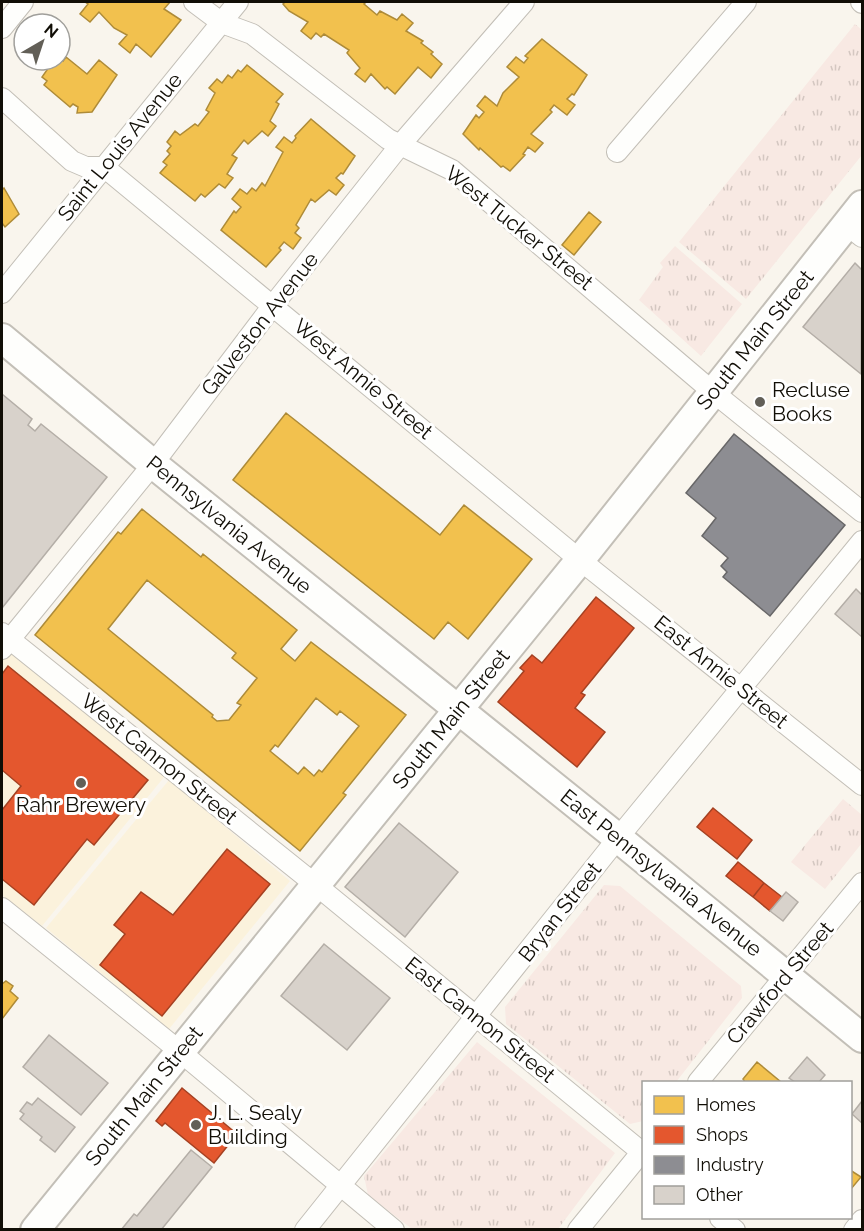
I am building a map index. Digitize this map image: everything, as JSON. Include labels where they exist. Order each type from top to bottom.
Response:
[{"type":"street","points":[[2,28],[23,2]]},
{"type":"street","name":"West Tucker Street","points":[[194,2],[222,23],[252,34],[388,139],[452,170],[713,392],[862,512]]},
{"type":"street","name":"Saint Louis Avenue","points":[[2,293],[116,149],[238,2]]},
{"type":"street","name":"Galveston Avenue","points":[[4,641],[153,464],[274,304],[401,144],[524,2]]},
{"type":"street","points":[[617,152],[746,2]]},
{"type":"street","name":"West Annie Street","points":[[2,98],[72,161],[86,167],[104,167],[274,304],[580,560]]},
{"type":"street","name":"South Main Street","points":[[35,1230],[580,560],[713,392],[857,222]]},
{"type":"street","name":"Pennsylvania Avenue","points":[[2,338],[153,464],[459,709]]},
{"type":"street","name":"Bryan Street","points":[[305,1230],[740,687],[862,541]]},
{"type":"street","name":"East Annie Street","points":[[580,560],[862,785]]},
{"type":"street","name":"West Cannon Street","points":[[4,641],[316,885]]},
{"type":"street","name":"East Pennsylvania Avenue","points":[[459,709],[862,1038]]},
{"type":"street","name":"Crawford Street","points":[[700,1081],[862,883]]},
{"type":"street","name":"East Cannon Street","points":[[316,885],[642,1151]]},
{"type":"street","points":[[2,908],[394,1230]]},
{"type":"street","points":[[578,1230],[642,1153]]},
{"type":"street","points":[[721,1219],[735,1230]]},
{"type":"street","points":[[854,1230],[862,1220]]},
{"type":"shaded area","name":"Rahr Brewery","points":[[9,649],[165,776],[42,926],[2,895],[2,659]]},
{"type":"shaded area","points":[[169,780],[290,881],[169,1029],[46,928]]},
{"type":"green space","points":[[855,24],[862,30],[862,155],[746,299],[679,242]]},
{"type":"green space","points":[[675,246],[742,304],[701,356],[639,300],[663,267],[660,263]]},
{"type":"green space","points":[[843,799],[862,815],[862,843],[825,889],[791,862]]},
{"type":"green space","points":[[604,885],[620,886],[741,986],[742,998],[677,1081],[642,1081],[642,1121],[630,1124],[506,1024],[505,1007]]},
{"type":"green space","points":[[477,1042],[615,1153],[558,1229],[412,1229],[368,1195],[364,1176]]},
{"type":"building: Homes","points":[[85,2],[170,2],[164,9],[181,20],[151,57],[136,44],[130,53],[119,44],[127,35],[114,28],[99,12],[90,22],[80,14],[88,4]]},
{"type":"building: Homes","points":[[285,2],[366,2],[364,4],[377,15],[380,11],[397,20],[402,14],[413,23],[406,31],[423,41],[421,43],[433,52],[431,54],[442,64],[431,78],[418,67],[395,94],[387,87],[385,89],[371,74],[365,82],[355,74],[360,68],[347,53],[349,50],[324,34],[321,37],[316,33],[311,39],[301,31],[308,22],[289,11],[283,4]]},
{"type":"building: Homes","points":[[542,39],[587,75],[574,95],[572,94],[567,99],[575,105],[567,115],[554,105],[550,110],[552,112],[531,134],[543,143],[535,152],[528,147],[523,154],[525,155],[510,171],[501,167],[480,148],[479,150],[463,134],[476,115],[479,118],[484,112],[477,106],[485,96],[497,106],[503,93],[519,77],[507,67],[516,57],[524,63],[528,58],[525,56]]},
{"type":"building: Homes","points":[[99,60],[117,75],[92,112],[77,113],[78,107],[73,104],[70,107],[44,85],[47,81],[42,77],[46,72],[72,72],[72,62],[87,74]]},
{"type":"building: Homes","points":[[247,65],[283,94],[276,102],[279,104],[270,121],[276,126],[268,136],[262,131],[248,144],[244,140],[232,155],[237,158],[227,174],[233,178],[225,188],[219,184],[205,197],[201,194],[195,201],[160,173],[167,165],[163,162],[170,154],[167,151],[171,146],[167,142],[175,131],[180,135],[195,124],[198,126],[209,112],[206,110],[215,93],[209,88],[217,79],[222,83],[228,75],[232,78],[238,70],[241,72]]},
{"type":"building: Homes","points":[[311,119],[355,156],[343,174],[341,173],[336,178],[344,185],[336,195],[329,190],[315,202],[311,199],[296,225],[299,228],[295,233],[301,238],[293,249],[284,242],[279,248],[281,250],[266,267],[221,230],[234,211],[236,213],[241,207],[232,199],[240,189],[247,194],[252,188],[256,191],[262,183],[265,186],[283,152],[276,147],[284,137],[292,143],[295,136]]},
{"type":"building: Homes","points":[[4,188],[19,214],[5,227],[2,223],[2,190]]},
{"type":"building: Homes","points":[[589,212],[601,222],[574,255],[562,245]]},
{"type":"building: Homes","points":[[286,413],[440,535],[464,505],[532,559],[468,639],[448,622],[434,639],[233,480]]},
{"type":"building: Homes","points":[[142,509],[201,557],[203,554],[297,630],[281,649],[295,661],[311,642],[406,715],[343,793],[346,795],[300,851],[35,635],[118,532],[121,534]],"holes":[[[147,580],[236,653],[232,658],[257,678],[237,703],[241,705],[229,720],[217,721],[212,717],[213,715],[108,629]],[[316,698],[337,715],[340,711],[359,726],[322,772],[319,770],[314,776],[304,767],[298,774],[270,751],[275,745],[278,747]]]},
{"type":"building: Homes","points":[[6,981],[13,986],[10,991],[18,998],[2,1019],[2,984]]},
{"type":"building: Homes","points":[[757,1062],[780,1081],[744,1081],[743,1079]]},
{"type":"building: Homes","points":[[852,1171],[861,1177],[852,1188]]},
{"type":"building: Shops","points":[[596,597],[634,628],[581,693],[585,695],[575,708],[605,732],[577,767],[498,702],[524,671],[520,668],[532,655],[542,663]]},
{"type":"building: Shops","name":"Rahr Brewery","points":[[8,666],[148,780],[94,845],[87,839],[34,905],[2,879],[2,810],[21,786],[2,770],[2,674]]},
{"type":"building: Shops","points":[[713,808],[752,840],[737,859],[697,827]]},
{"type":"building: Shops","points":[[227,849],[270,884],[162,1016],[100,965],[125,934],[114,925],[141,892],[173,915]]},
{"type":"building: Shops","points":[[738,862],[764,883],[753,897],[726,876]]},
{"type":"building: Shops","points":[[764,883],[782,897],[770,911],[753,897]]},
{"type":"building: Shops","name":"J. L. Sealy Building","points":[[182,1088],[237,1134],[214,1163],[165,1123],[162,1126],[156,1121]]},
{"type":"building: Industry","points":[[734,434],[845,525],[770,616],[723,577],[727,572],[721,566],[728,558],[702,536],[716,518],[686,493]]},
{"type":"building: Other","points":[[855,263],[862,270],[861,374],[803,327]]},
{"type":"building: Other","points":[[2,394],[32,419],[28,425],[35,431],[41,424],[107,477],[2,608]]},
{"type":"building: Other","points":[[856,589],[862,595],[862,637],[835,614]]},
{"type":"building: Other","points":[[399,823],[458,872],[405,937],[345,887]]},
{"type":"building: Other","points":[[786,892],[798,902],[783,921],[770,911]]},
{"type":"building: Other","points":[[324,944],[390,998],[347,1050],[281,996]]},
{"type":"building: Other","points":[[49,1035],[108,1083],[81,1115],[23,1067]]},
{"type":"building: Other","points":[[807,1057],[825,1075],[820,1081],[794,1081],[789,1078]]},
{"type":"building: Other","points":[[38,1098],[75,1127],[55,1152],[40,1140],[42,1137],[20,1119],[24,1114],[20,1111],[27,1102],[32,1105]]},
{"type":"building: Other","points":[[862,1101],[862,1123],[852,1114]]},
{"type":"building: Other","points":[[191,1150],[212,1167],[161,1230],[121,1230],[134,1214],[137,1216]]},
{"type":"place","name":"Recluse Books","points":[[760,402]]},
{"type":"place","name":"Rahr Brewery","points":[[81,783]]},
{"type":"place","name":"J. L. Sealy Building","points":[[196,1125]]}]
